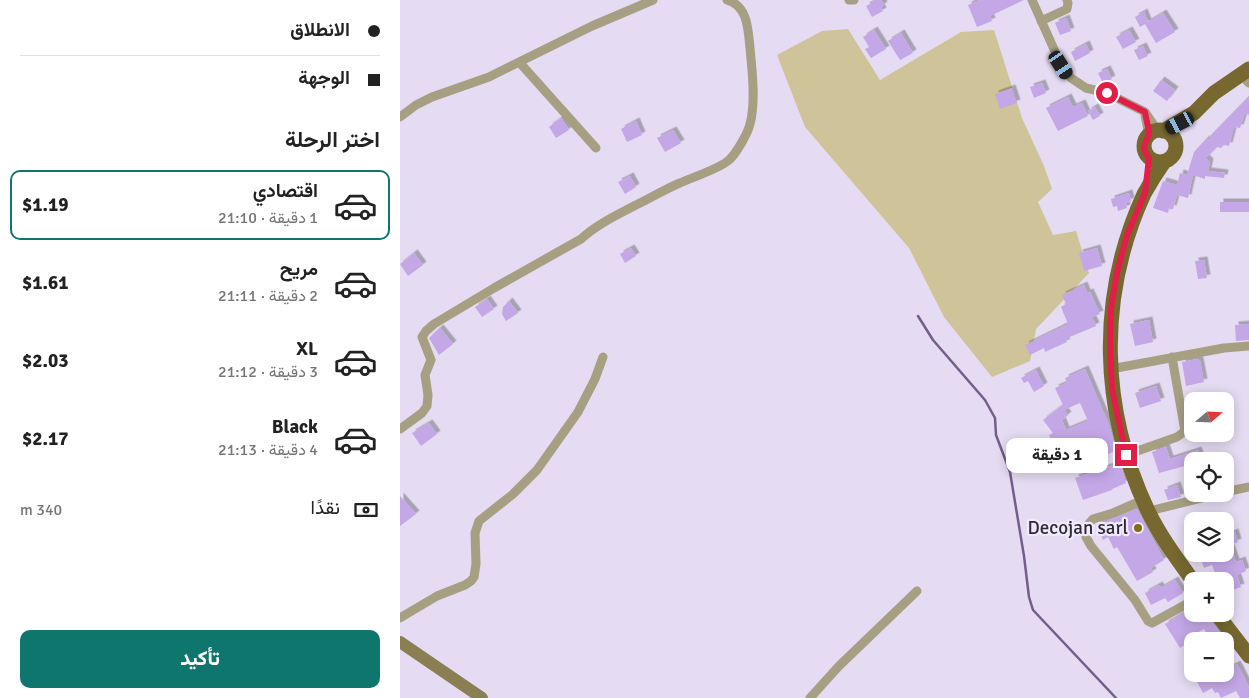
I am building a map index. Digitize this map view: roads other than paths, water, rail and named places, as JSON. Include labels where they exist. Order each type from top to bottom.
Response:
[{"type":"main road","points":[[1156,160],[1172,156],[1175,146],[1194,113],[1214,93],[1246,76]]},
{"type":"main road","points":[[1156,160],[1144,149],[1146,139],[1194,113]]},
{"type":"main road","points":[[1157,132],[1172,137],[1175,146]]},
{"type":"main road","points":[[1156,160],[1145,193],[1127,235],[1117,272],[1111,308],[1110,369],[1112,389],[1126,455],[1146,506],[1167,545],[1186,572]]},
{"type":"main road","points":[[1224,622],[1249,656]]},
{"type":"main road","points":[[400,642],[482,698]]},
{"type":"street","points":[[400,117],[425,100],[489,77],[592,26],[652,0]]},
{"type":"street","points":[[400,429],[422,413],[427,406],[428,395],[425,375],[431,360],[422,337],[434,324],[581,239],[589,232],[618,215],[667,189],[724,163],[734,155],[750,127],[752,69],[747,26],[743,11],[736,4],[727,0]]},
{"type":"street","points":[[849,0],[854,0]]},
{"type":"street","points":[[1032,0],[1061,65],[1071,78],[1086,88],[1107,93],[1145,112],[1157,132]]},
{"type":"street","points":[[1041,21],[1065,11],[1068,7],[1067,0]]},
{"type":"street","points":[[520,62],[596,148]]},
{"type":"street","points":[[1110,369],[1224,348],[1249,346]]},
{"type":"street","points":[[400,618],[437,596],[471,581],[474,577],[476,564],[475,533],[479,521],[513,494],[537,470],[578,412],[595,379],[603,357]]},
{"type":"street","points":[[1126,455],[1177,437],[1185,431],[1172,357]]},
{"type":"street","points":[[1234,490],[1249,487]]},
{"type":"street","points":[[1184,500],[1113,513],[1093,519],[1084,528],[1091,546],[1135,600],[1148,621],[1152,623],[1184,605]]},
{"type":"street","points":[[810,698],[839,666],[917,591]]},
{"type":"waterway","points":[[918,316],[933,340],[985,400],[995,418],[996,435],[1010,472],[1029,597],[1033,610],[1116,698]]},
{"type":"place","name":"Decojan sarl","points":[[1138,528]]}]
